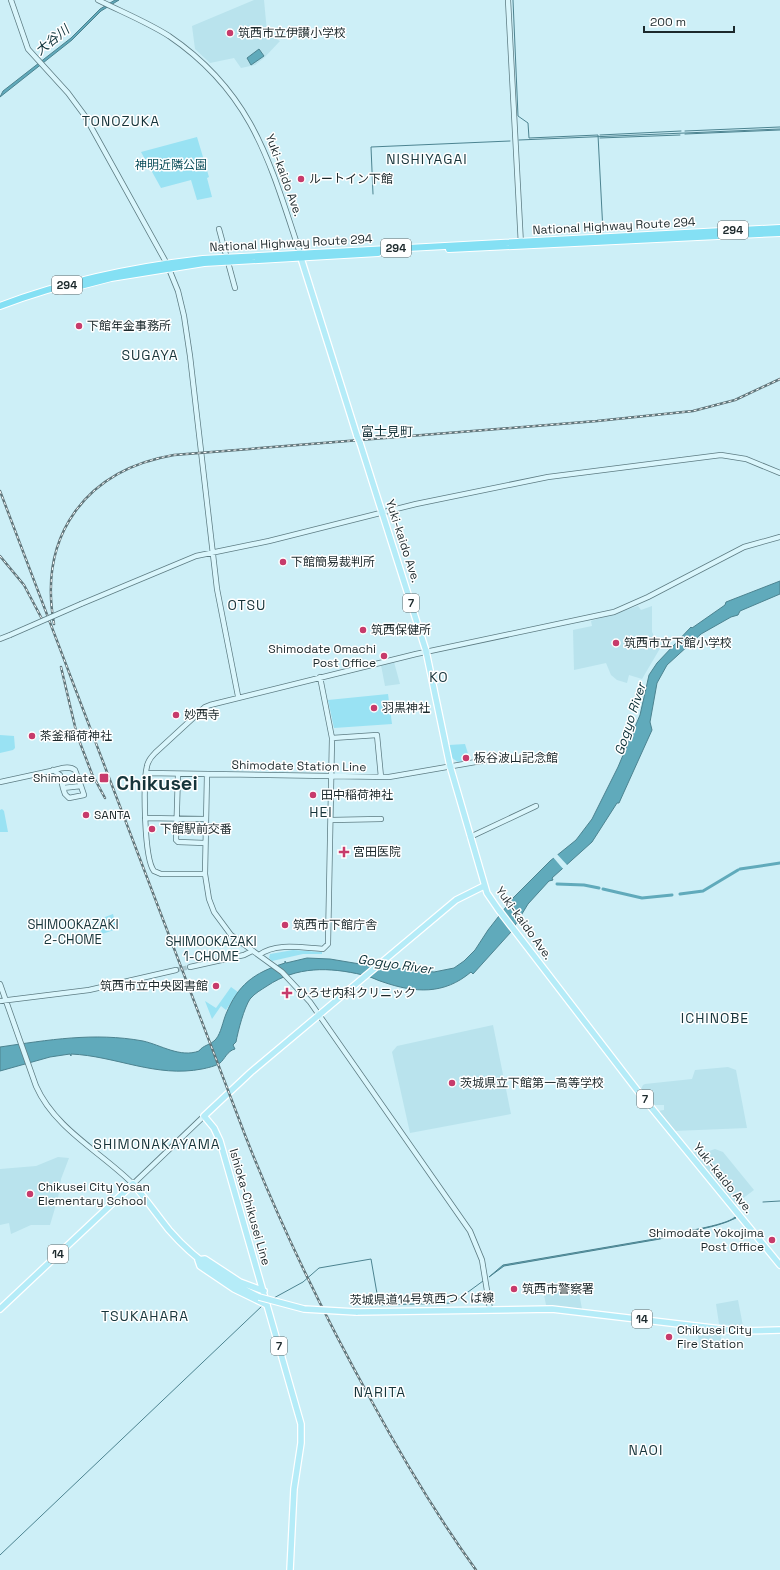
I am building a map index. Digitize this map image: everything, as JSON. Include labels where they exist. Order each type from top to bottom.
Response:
[{"type":"highway","name":"National Highway Route 294","points":[[521,244],[780,228]]},
{"type":"highway","name":"National Highway Route 294","points":[[0,306],[79,282],[168,266],[227,259],[780,233]]},
{"type":"highway","name":"National Highway Route 294","points":[[0,310],[85,284],[168,266]]},
{"type":"main road","name":"Yuki-kaido Ave.","points":[[300,255],[426,652],[450,766],[484,886],[498,910],[638,1091],[780,1265]]},
{"type":"main road","points":[[204,1116],[251,1072],[456,900],[484,886]]},
{"type":"main road","name":"Ishioka-Chikusei Line","points":[[204,1116],[214,1128],[218,1138],[298,1410],[302,1431],[294,1489],[290,1570]]},
{"type":"main road","name":"茨城県道14号筑西つくば線","points":[[133,1184],[169,1229],[198,1260],[227,1280],[260,1297],[304,1309],[356,1312],[556,1309],[738,1331],[780,1330]]},
{"type":"main road","name":"14","points":[[0,1309],[133,1184]]},
{"type":"main road","points":[[264,1292],[240,1282],[205,1259],[198,1260],[200,1266],[221,1282],[267,1305]]},
{"type":"street","points":[[10,0],[25,44],[33,56],[68,93],[85,116],[168,266],[184,316],[222,616],[238,696]]},
{"type":"street","name":"Yuki-kaido Ave.","points":[[98,0],[154,27],[182,46],[209,70],[238,103],[263,146],[272,168],[300,255]]},
{"type":"street","points":[[508,0],[521,244]]},
{"type":"street","points":[[219,229],[235,288]]},
{"type":"street","points":[[0,639],[189,558],[269,541],[434,500],[548,477],[712,455],[732,456],[780,473]]},
{"type":"street","points":[[205,874],[161,874],[154,871],[150,861],[145,818],[146,773],[152,756],[205,707],[238,696],[426,652],[614,612],[648,597],[744,547],[780,537]]},
{"type":"street","points":[[259,955],[265,951],[281,948],[298,947],[323,949],[328,946],[332,738],[320,677]]},
{"type":"street","points":[[332,738],[377,735],[381,778]]},
{"type":"street","name":"Shimodate Station Line","points":[[146,773],[381,778],[404,776],[493,759]]},
{"type":"street","points":[[60,775],[65,768]]},
{"type":"street","points":[[0,782],[53,770],[74,768],[84,795],[68,798],[66,796],[60,775],[53,770]]},
{"type":"street","points":[[178,774],[176,818],[177,842],[205,843]]},
{"type":"street","points":[[207,774],[205,874],[209,899],[217,916],[231,935],[290,980],[319,1016],[470,1231],[482,1260],[490,1309]]},
{"type":"street","points":[[63,785],[80,783]]},
{"type":"street","points":[[470,837],[536,806]]},
{"type":"street","points":[[145,818],[206,820]]},
{"type":"street","points":[[331,820],[381,819]]},
{"type":"street","points":[[190,967],[244,955],[252,951]]},
{"type":"street","points":[[3,1001],[89,990],[176,970]]},
{"type":"street","points":[[0,984],[3,1001],[40,1094],[49,1110],[133,1184],[204,1116]]},
{"type":"shaded area","points":[[115,0],[119,0],[101,11],[72,40],[0,97],[3,91],[71,38],[100,9]]},
{"type":"shaded area","name":"筑西市立伊讃小学校","points":[[254,0],[264,0],[267,32],[269,35],[280,41],[255,65],[241,68],[234,58],[210,63],[195,49],[192,26]]},
{"type":"shaded area","points":[[259,49],[264,56],[251,65],[247,58]]},
{"type":"shaded area","points":[[780,581],[780,594],[740,611],[738,615],[731,617],[701,634],[667,665],[657,683],[650,722],[652,730],[619,803],[617,803],[592,842],[552,878],[553,880],[549,881],[528,904],[511,932],[473,974],[471,972],[450,985],[429,990],[418,990],[395,986],[350,972],[326,970],[302,972],[278,979],[250,999],[236,1042],[233,1045],[235,1049],[230,1051],[218,1064],[202,1069],[168,1071],[136,1066],[104,1058],[71,1054],[71,1056],[70,1054],[50,1057],[0,1071],[0,1047],[71,1038],[125,1038],[143,1041],[178,1052],[192,1053],[199,1051],[214,1041],[218,1036],[231,1004],[236,995],[248,981],[264,971],[285,963],[285,961],[286,963],[307,958],[330,959],[372,966],[434,972],[454,968],[475,950],[488,930],[513,898],[550,861],[576,840],[592,819],[618,767],[640,715],[649,675],[657,663],[691,627],[692,628],[725,605],[726,602]]},
{"type":"shaded area","name":"筑西市立下館小学校","points":[[638,606],[641,610],[652,606],[652,632],[657,642],[662,645],[642,679],[629,675],[627,683],[617,680],[611,675],[606,663],[574,670],[573,630],[592,626],[591,621]]},
{"type":"shaded area","points":[[394,662],[400,684],[385,686],[381,665]]},
{"type":"shaded area","name":"茨城県立下館第一高等学校","points":[[493,1025],[511,1114],[410,1133],[392,1052],[397,1046]]},
{"type":"shaded area","points":[[728,1067],[736,1070],[747,1128],[674,1131],[657,1111],[664,1110],[664,1105],[653,1105],[641,1089],[645,1084],[692,1079],[695,1070]]},
{"type":"shaded area","points":[[715,1149],[723,1152],[754,1190],[734,1205],[693,1152],[703,1153]]},
{"type":"shaded area","name":"Chikusei City Yosan Elementary School","points":[[58,1157],[69,1158],[61,1179],[58,1198],[50,1225],[31,1225],[11,1234],[9,1223],[0,1225],[0,1169],[36,1166]]},
{"type":"shaded area","points":[[735,1217],[736,1218],[727,1222],[708,1228],[660,1239],[504,1266],[489,1277],[503,1265],[660,1238],[712,1226]]},
{"type":"shaded area","points":[[578,1287],[582,1309],[546,1305],[544,1295]]},
{"type":"shaded area","points":[[738,1300],[743,1326],[719,1324],[716,1304]]},
{"type":"shaded area","points":[[697,1330],[720,1333],[722,1345],[700,1349]]},
{"type":"green space","name":"神明近隣公園","points":[[197,137],[209,177],[207,178],[212,197],[197,200],[191,180],[161,188],[141,152]]},
{"type":"green space","points":[[388,694],[392,724],[334,728],[328,700]]},
{"type":"green space","points":[[0,735],[14,736],[15,748],[13,750],[0,753]]},
{"type":"green space","points":[[465,744],[470,760],[458,762],[452,758],[449,745]]},
{"type":"green space","points":[[2,809],[4,811],[8,832],[0,832],[0,810]]},
{"type":"green space","points":[[113,914],[117,929],[102,934],[97,920]]},
{"type":"green space","points":[[293,950],[322,952],[322,954],[303,954],[272,961],[269,958],[270,954]]},
{"type":"green space","points":[[231,987],[238,992],[226,1010],[221,1006],[212,1019],[205,1001],[216,1008]]},
{"type":"pier","points":[[556,853],[568,866],[564,870],[552,856]]},
{"type":"waterway","points":[[513,0],[518,116],[528,123],[529,138],[598,135],[603,232]]},
{"type":"waterway","points":[[685,131],[780,127]]},
{"type":"waterway","points":[[519,140],[780,129]]},
{"type":"waterway","points":[[685,134],[780,130]]},
{"type":"waterway","points":[[600,135],[681,131]]},
{"type":"waterway","points":[[600,138],[680,135]]},
{"type":"waterway","points":[[373,194],[371,147],[510,141]]},
{"type":"waterway","points":[[740,869],[780,863]]},
{"type":"waterway","points":[[680,894],[703,891],[738,870]]},
{"type":"waterway","points":[[557,884],[584,885],[599,888]]},
{"type":"waterway","points":[[603,889],[642,898],[672,895]]},
{"type":"waterway","points":[[763,1202],[780,1201]]},
{"type":"waterway","points":[[272,1299],[303,1282],[319,1268],[371,1259],[379,1305],[453,1303],[483,1281]]},
{"type":"waterway","points":[[0,1555],[263,1305]]},
{"type":"tunnel","points":[[176,970],[190,967]]},
{"type":"railway","points":[[54,624],[51,592],[54,562],[62,535],[75,512],[93,492],[116,475],[143,463],[174,455],[597,421],[693,411],[735,400],[780,379]]},
{"type":"railway","points":[[0,491],[245,1135],[273,1203],[320,1303],[383,1422],[434,1508],[476,1570]]},
{"type":"railway","points":[[0,556],[24,585],[42,619]]},
{"type":"railway","points":[[61,667],[77,735],[92,774],[105,798]]},
{"type":"place","name":"筑西市立伊讃小学校","points":[[230,33]]},
{"type":"place","name":"ルートイン下館","points":[[301,179]]},
{"type":"place","name":"下館年金事務所","points":[[79,326]]},
{"type":"place","name":"下館簡易裁判所","points":[[283,562]]},
{"type":"place","name":"筑西保健所","points":[[363,630]]},
{"type":"place","name":"筑西市立下館小学校","points":[[616,643]]},
{"type":"place","name":"Shimodate Omachi Post Office","points":[[384,656]]},
{"type":"place","name":"羽黒神社","points":[[374,708]]},
{"type":"place","name":"妙西寺","points":[[176,715]]},
{"type":"place","name":"茶釜稲荷神社","points":[[32,736]]},
{"type":"place","name":"板谷波山記念館","points":[[466,758]]},
{"type":"place","name":"Shimodate","points":[[104,778]]},
{"type":"place","name":"田中稲荷神社","points":[[313,795]]},
{"type":"place","name":"SANTA","points":[[86,815]]},
{"type":"place","name":"下館駅前交番","points":[[152,829]]},
{"type":"place","name":"宮田医院","points":[[344,852]]},
{"type":"place","name":"筑西市下館庁舎","points":[[285,925]]},
{"type":"place","name":"筑西市立中央図書館","points":[[216,986]]},
{"type":"place","name":"ひろせ内科クリニック","points":[[287,993]]},
{"type":"place","name":"茨城県立下館第一高等学校","points":[[452,1083]]},
{"type":"place","name":"Chikusei City Yosan Elementary School","points":[[30,1194]]},
{"type":"place","name":"Shimodate Yokojima Post Office","points":[[772,1240]]},
{"type":"place","name":"筑西市警察署","points":[[514,1289]]},
{"type":"place","name":"Chikusei City Fire Station","points":[[669,1337]]},
{"type":"district","name":"TONOZUKA","points":[[121,121]]},
{"type":"district","name":"NISHIYAGAI","points":[[427,159]]},
{"type":"district","name":"SUGAYA","points":[[150,355]]},
{"type":"district","name":"富士見町","points":[[387,431]]},
{"type":"district","name":"OTSU","points":[[247,605]]},
{"type":"district","name":"KO","points":[[439,677]]},
{"type":"district","name":"Chikusei","points":[[157,783]]},
{"type":"district","name":"HEI","points":[[321,812]]},
{"type":"district","name":"SHIMOOKAZAKI 2-CHOME","points":[[73,932]]},
{"type":"district","name":"SHIMOOKAZAKI 1-CHOME","points":[[211,948]]},
{"type":"district","name":"ICHINOBE","points":[[715,1018]]},
{"type":"district","name":"SHIMONAKAYAMA","points":[[157,1144]]},
{"type":"district","name":"TSUKAHARA","points":[[145,1316]]},
{"type":"district","name":"NARITA","points":[[380,1392]]},
{"type":"district","name":"NAOI","points":[[646,1450]]},
{"type":"water label","name":"大谷川","points":[[52,40]]},
{"type":"water label","name":"Gogyo River","points":[[630,719]]},
{"type":"water label","name":"Gogyo River","points":[[395,964]]}]
